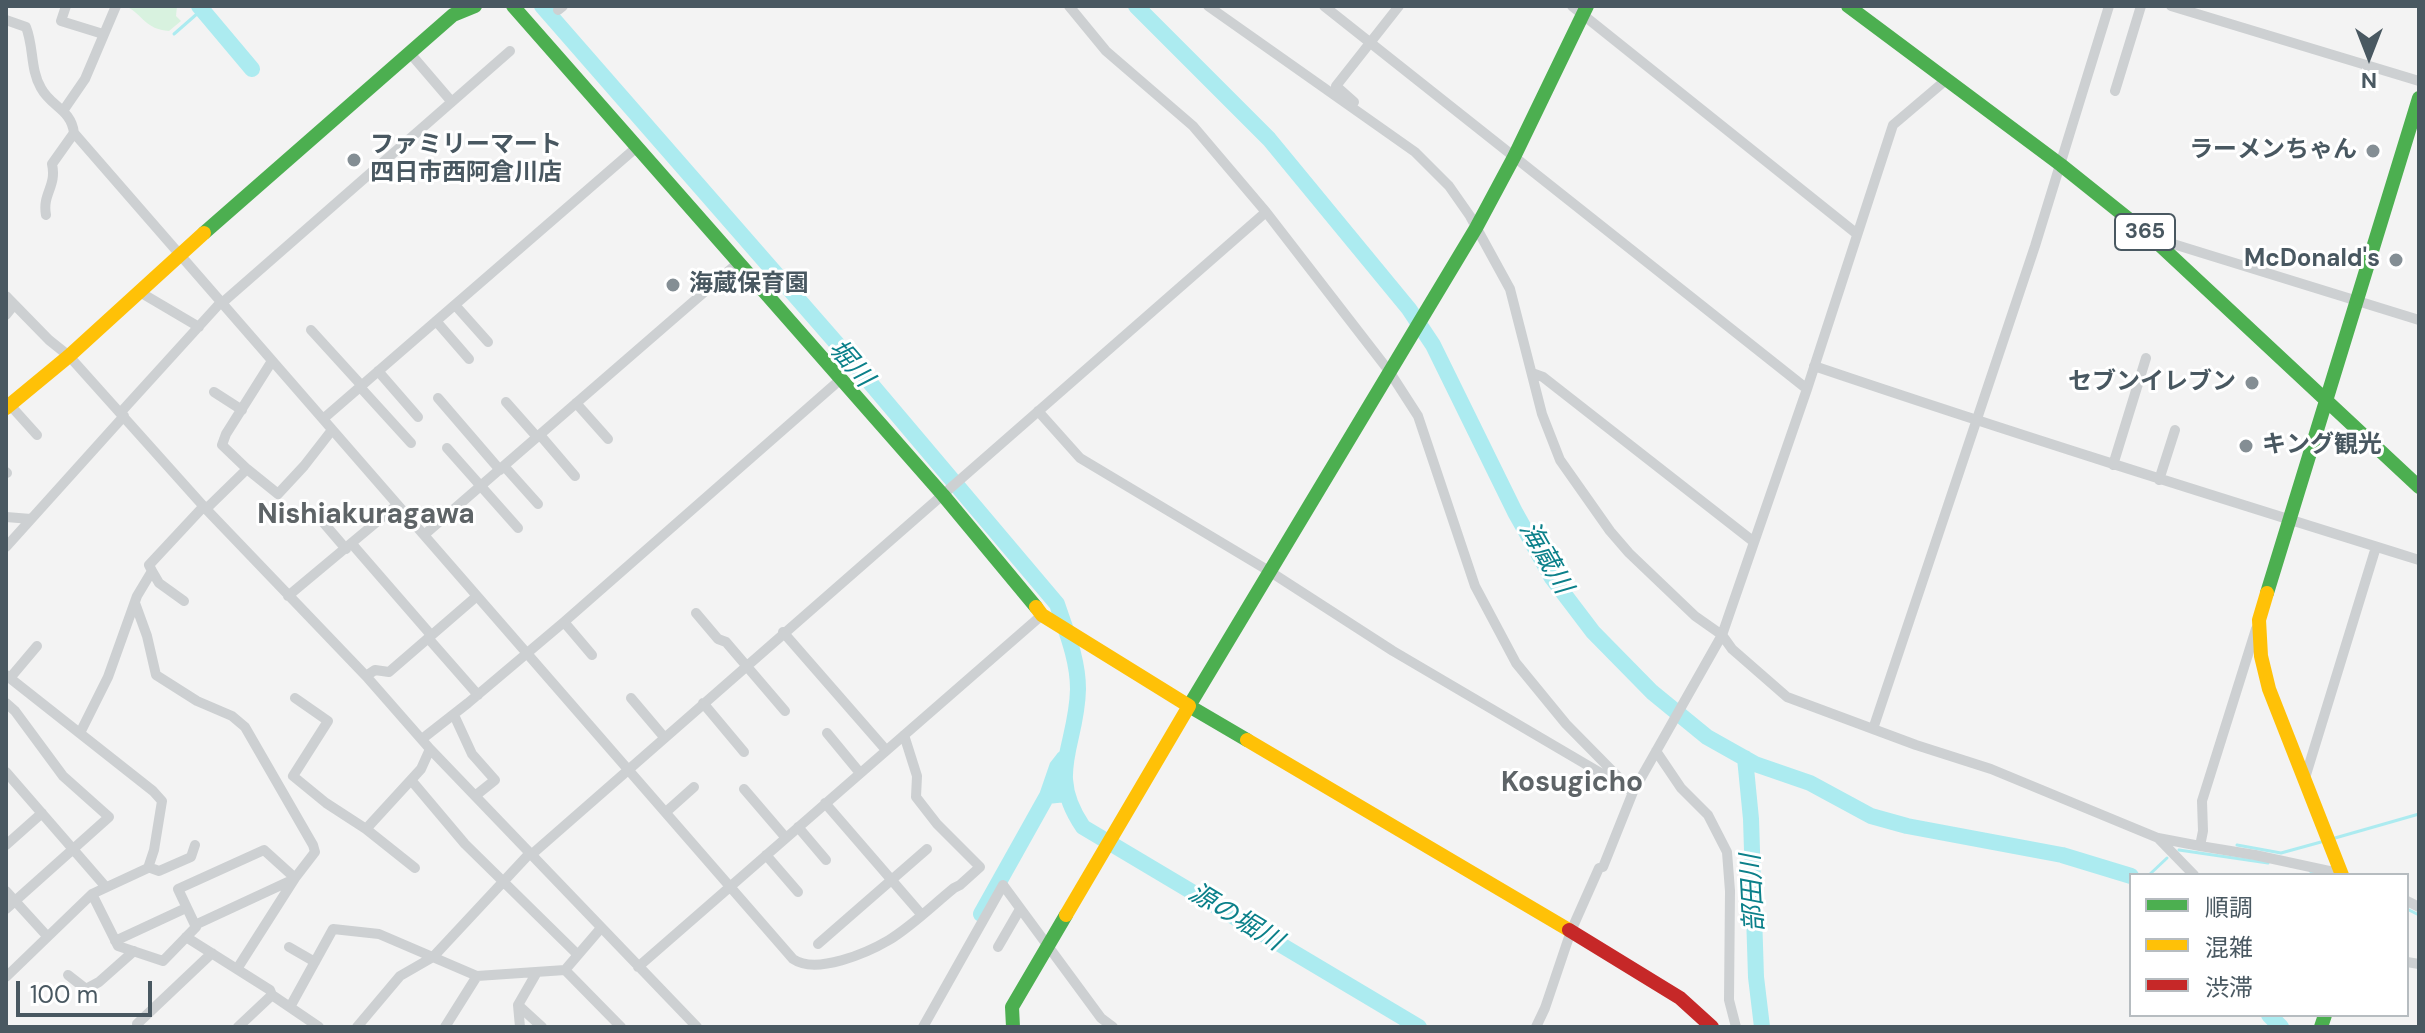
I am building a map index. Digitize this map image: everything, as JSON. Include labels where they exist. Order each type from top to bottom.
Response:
[{"type":"main road","points":[[8,406],[69,356],[138,291],[409,52],[453,15],[475,6]]},
{"type":"main road","points":[[513,6],[944,493],[1048,619],[1189,706],[1571,931],[1680,998],[1712,1027]]},
{"type":"main road","name":"365","points":[[1848,6],[2061,165],[2151,237],[2419,487]]},
{"type":"main road","points":[[1013,1027],[1012,1007],[1476,228],[1514,157],[1581,9]]},
{"type":"main road","points":[[2342,873],[2269,689],[2261,656],[2259,620],[2324,399],[2419,98]]},
{"type":"street","points":[[66,6],[61,21],[103,34]]},
{"type":"street","points":[[63,111],[85,79],[116,6]]},
{"type":"street","points":[[1069,6],[1106,51],[1193,126],[1266,212],[1389,371],[1418,416],[1475,586],[1516,663],[1566,724],[1633,792]]},
{"type":"street","points":[[1208,6],[1415,152],[1441,177],[1476,228],[1510,289],[1548,431],[1560,460],[1578,488],[1629,553],[1787,697],[1991,769],[2158,838],[2333,873]]},
{"type":"street","points":[[1324,6],[1807,389]]},
{"type":"street","points":[[1375,123],[1336,86],[1399,6]]},
{"type":"street","points":[[1873,729],[2061,165],[2109,6]]},
{"type":"street","points":[[2115,91],[2141,6]]},
{"type":"street","points":[[2171,6],[2419,81]]},
{"type":"street","points":[[1581,9],[1857,234]]},
{"type":"street","points":[[6,20],[26,27],[31,39],[35,75],[43,93],[72,121],[74,133],[793,959],[804,966],[833,963],[890,939],[980,867],[937,824],[916,797],[917,776],[904,735]]},
{"type":"street","points":[[6,547],[221,302],[510,51]]},
{"type":"street","points":[[409,52],[451,101]]},
{"type":"street","points":[[1536,1027],[1571,931],[1599,868],[1603,867],[1633,792],[1722,635],[1893,125],[1946,80]]},
{"type":"street","points":[[46,215],[44,203],[55,177],[52,164],[74,133]]},
{"type":"street","points":[[323,419],[637,147]]},
{"type":"street","points":[[357,1027],[400,976],[433,957],[502,880],[1266,212]]},
{"type":"street","points":[[2151,237],[2419,320]]},
{"type":"street","points":[[424,535],[739,262]]},
{"type":"street","points":[[138,291],[199,327]]},
{"type":"street","points":[[6,315],[10,300],[69,356],[430,749],[697,1027]]},
{"type":"street","points":[[455,305],[488,342]]},
{"type":"street","points":[[436,321],[469,359]]},
{"type":"street","points":[[311,330],[411,443]]},
{"type":"street","points":[[2113,465],[2146,358]]},
{"type":"street","points":[[272,361],[222,445],[278,494],[332,430]]},
{"type":"street","points":[[1814,366],[2159,480],[2419,560]]},
{"type":"street","points":[[378,371],[418,417]]},
{"type":"street","points":[[1532,373],[1543,377],[1754,542]]},
{"type":"street","points":[[422,739],[564,622],[841,379]]},
{"type":"street","points":[[214,392],[242,410]]},
{"type":"street","points":[[438,398],[538,504]]},
{"type":"street","points":[[506,402],[575,476]]},
{"type":"street","points":[[576,403],[608,439]]},
{"type":"street","points":[[8,406],[37,435]]},
{"type":"street","points":[[1038,411],[1080,458],[1269,571],[1393,651],[1633,792]]},
{"type":"street","points":[[2159,480],[2175,430]]},
{"type":"street","points":[[447,448],[518,528]]},
{"type":"street","points":[[184,601],[159,583],[149,565],[247,469]]},
{"type":"street","points":[[288,596],[397,505]]},
{"type":"street","points":[[6,517],[31,519]]},
{"type":"street","points":[[322,521],[349,546],[478,695]]},
{"type":"street","points":[[2304,779],[2376,547]]},
{"type":"street","points":[[80,733],[108,677],[135,603],[152,571]]},
{"type":"street","points":[[366,676],[375,670],[389,672],[477,596]]},
{"type":"street","points":[[135,603],[156,675],[197,701],[232,716],[249,733],[315,852],[294,879],[237,969]]},
{"type":"street","points":[[696,613],[785,711]]},
{"type":"street","points":[[638,967],[886,750],[1048,619]]},
{"type":"street","points":[[2200,846],[2202,801],[2259,620]]},
{"type":"street","points":[[564,622],[592,655]]},
{"type":"street","points":[[783,632],[886,750]]},
{"type":"street","points":[[37,646],[8,677],[162,801],[148,867]]},
{"type":"street","points":[[295,698],[328,721],[293,776],[415,868]]},
{"type":"street","points":[[631,698],[664,737]]},
{"type":"street","points":[[6,703],[63,776],[109,817],[6,909]]},
{"type":"street","points":[[703,703],[744,752]]},
{"type":"street","points":[[454,715],[472,754],[495,780],[475,796]]},
{"type":"street","points":[[827,733],[860,773]]},
{"type":"street","points":[[366,829],[421,769],[430,749]]},
{"type":"street","points":[[1658,750],[1681,788],[1708,815],[1727,852],[1730,891],[1729,1000],[1736,1027]]},
{"type":"street","points":[[6,772],[105,886]]},
{"type":"street","points":[[411,780],[465,844],[577,954]]},
{"type":"street","points":[[666,812],[694,787]]},
{"type":"street","points":[[744,789],[786,838]]},
{"type":"street","points":[[825,803],[921,914]]},
{"type":"street","points":[[6,845],[42,813]]},
{"type":"street","points":[[798,827],[826,860]]},
{"type":"street","points":[[2158,838],[2192,873]]},
{"type":"street","points":[[6,977],[92,894],[148,867],[159,871],[191,857],[195,845]]},
{"type":"street","points":[[818,944],[927,849]]},
{"type":"street","points":[[195,925],[178,889],[264,850],[294,879]]},
{"type":"street","points":[[766,855],[798,892]]},
{"type":"street","points":[[92,894],[118,946],[163,961],[195,925],[294,879]]},
{"type":"street","points":[[923,1027],[1003,885],[1101,1018],[1113,1027]]},
{"type":"street","points":[[6,891],[47,936]]},
{"type":"street","points":[[115,941],[186,908]]},
{"type":"street","points":[[998,947],[1020,909]]},
{"type":"street","points":[[290,1007],[333,929],[379,934],[477,976],[565,970],[601,928]]},
{"type":"street","points":[[186,937],[270,990],[272,995],[319,1027]]},
{"type":"street","points":[[289,947],[315,962]]},
{"type":"street","points":[[68,975],[86,989],[99,982],[134,951]]},
{"type":"street","points":[[137,1024],[212,953]]},
{"type":"street","points":[[565,970],[621,1027]]},
{"type":"street","points":[[520,1027],[518,1005],[537,972]]},
{"type":"street","points":[[445,1027],[477,976]]},
{"type":"street","points":[[238,1027],[272,995]]},
{"type":"street","points":[[518,1005],[542,1027]]},
{"type":"green space","points":[[126,6],[177,6],[176,16],[181,21],[169,31],[161,30]]},
{"type":"waterway","points":[[199,6],[252,69]]},
{"type":"waterway","points":[[174,34],[206,6]]},
{"type":"waterway","name":"堀川","points":[[542,6],[839,346],[1057,604],[1071,645],[1078,689],[1066,759],[1066,791],[1083,827],[1419,1027]]},
{"type":"waterway","name":"海蔵川","points":[[1136,6],[1269,139],[1409,309],[1433,345],[1515,512],[1552,578],[1593,632],[1652,692],[1707,737],[1755,764],[1810,783],[1871,816],[1907,826],[2062,855],[2129,875]]},
{"type":"waterway","name":"堀川","points":[[1047,796],[1057,767],[1064,758]]},
{"type":"waterway","name":"部田川","points":[[1745,758],[1751,819],[1756,977],[1762,1027]]},
{"type":"waterway","name":"堀川","points":[[981,914],[1047,796],[1066,794]]},
{"type":"waterway","points":[[2335,838],[2419,814]]},
{"type":"waterway","points":[[2237,845],[2281,853],[2321,842]]},
{"type":"waterway","points":[[2179,850],[2268,863]]},
{"type":"waterway","points":[[2151,873],[2167,858]]},
{"type":"waterway","points":[[2409,910],[2419,915]]},
{"type":"waterway","name":"海蔵川","points":[[2271,1017],[2281,1027]]},
{"type":"traffic: fast","points":[[204,233],[453,15],[475,6]]},
{"type":"traffic: fast","points":[[513,6],[943,495],[1036,607]]},
{"type":"traffic: fast","points":[[1247,740],[1189,706],[1476,228],[1587,6]]},
{"type":"traffic: fast","points":[[1848,6],[2061,165],[2151,237],[2419,487]]},
{"type":"traffic: fast","points":[[2267,593],[2419,98]]},
{"type":"traffic: fast","points":[[1013,1027],[1012,1007],[1066,915]]},
{"type":"traffic: fast","points":[[2321,1027],[2324,1017]]},
{"type":"traffic: slow","points":[[6,408],[69,356],[204,233]]},
{"type":"traffic: slow","points":[[2267,593],[2259,620],[2261,656],[2269,689],[2341,873]]},
{"type":"traffic: slow","points":[[1036,607],[1042,615],[1189,706],[1066,915]]},
{"type":"traffic: slow","points":[[1247,740],[1569,930]]},
{"type":"traffic: jam","points":[[1569,930],[1680,998],[1712,1027]]},
{"type":"place","name":"ラーメンちゃん","points":[[2373,151]]},
{"type":"place","name":"ファミリーマート 四日市西阿倉川店","points":[[354,160]]},
{"type":"place","name":"McDonald's","points":[[2396,260]]},
{"type":"place","name":"海蔵保育園","points":[[673,285]]},
{"type":"place","name":"セブンイレブン","points":[[2252,383]]},
{"type":"place","name":"キング観光","points":[[2246,446]]},
{"type":"district","name":"Nishiakuragawa","points":[[366,516]]},
{"type":"district","name":"Kosugicho","points":[[1572,784]]},
{"type":"water label","name":"源の堀川","points":[[1235,918]]}]
